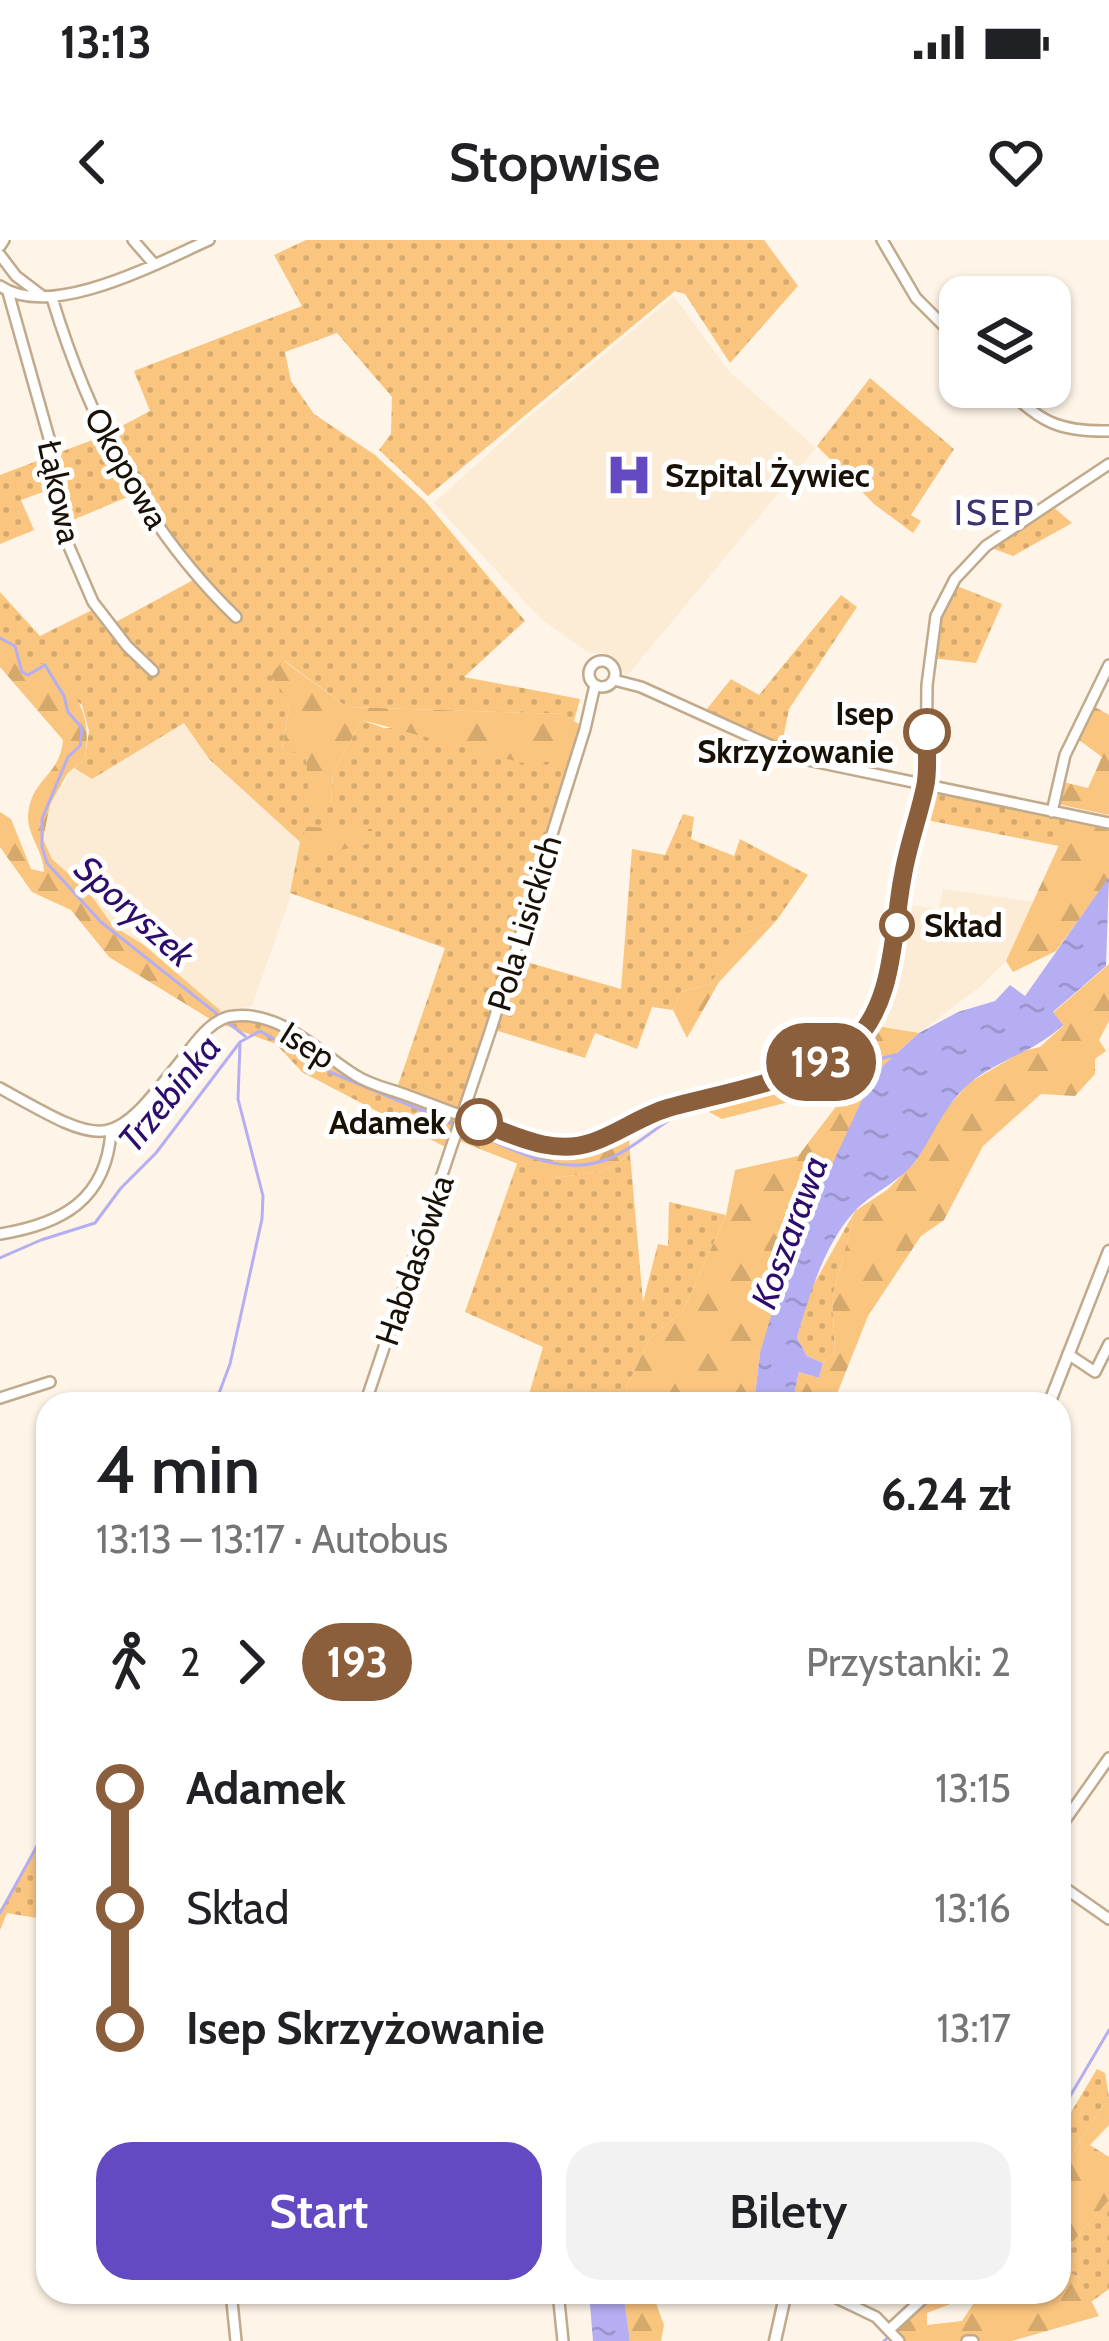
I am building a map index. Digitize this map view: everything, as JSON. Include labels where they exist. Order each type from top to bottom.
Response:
[{"type":"main road","points":[[1053,1392],[1109,1251]]},
{"type":"main road","points":[[776,2341],[784,2304]]},
{"type":"street","points":[[133,240],[154,264]]},
{"type":"street","points":[[4,289],[46,297],[83,291],[209,240]]},
{"type":"street","points":[[882,240],[916,298],[939,321]]},
{"type":"street","points":[[1,247],[16,276],[46,297]]},
{"type":"street","name":"Łąkowa","points":[[4,289],[50,438],[64,535],[93,602],[153,671]]},
{"type":"street","name":"Okopowa","points":[[46,297],[114,458],[183,560],[236,617]]},
{"type":"street","points":[[1026,408],[1035,417],[1075,432],[1109,430]]},
{"type":"street","name":"Isep","points":[[111,1132],[145,1107],[220,1020],[248,1016],[287,1027],[360,1079],[536,1144],[561,1148],[593,1142],[652,1113],[764,1083],[831,1058],[851,1045],[867,1024],[894,951],[902,881],[926,785],[927,685],[936,616],[955,579],[986,546],[1107,472]]},
{"type":"street","points":[[1052,812],[1065,755],[1109,665]]},
{"type":"street","name":"Pola Lisickich","points":[[460,1115],[585,729],[604,684],[640,687],[798,758],[926,785]]},
{"type":"street","points":[[926,785],[1109,823]]},
{"type":"street","points":[[0,1088],[63,1124],[94,1134],[111,1132],[100,1179],[77,1208],[27,1229],[0,1234]]},
{"type":"street","name":"Habdasówka","points":[[369,1392],[460,1115]]},
{"type":"street","points":[[1068,1354],[1095,1372],[1109,1344]]},
{"type":"street","points":[[0,1398],[50,1382]]},
{"type":"street","points":[[1071,1812],[1109,1759]]},
{"type":"street","points":[[1071,1892],[1109,1919]]},
{"type":"street","points":[[232,2304],[236,2341]]},
{"type":"street","points":[[559,2304],[563,2341]]},
{"type":"street","points":[[849,2304],[876,2317],[898,2341]]},
{"type":"street","points":[[890,2329],[917,2304]]},
{"type":"shaded area","name":"Szpital Żywiec","points":[[674,296],[728,370],[816,448],[627,676],[603,653],[589,653],[541,619],[434,503]]},
{"type":"shaded area","points":[[184,722],[209,759],[300,842],[289,901],[252,1006],[221,1011],[144,945],[113,926],[89,892],[52,859],[43,839],[50,805],[74,768],[92,779]]},
{"type":"shaded area","points":[[943,889],[1035,902],[1006,961],[919,1033],[871,1025],[898,951],[904,904],[939,909]]},
{"type":"green space","points":[[306,240],[764,240],[798,286],[730,363],[685,294],[675,291],[428,496],[379,450],[391,434],[392,397],[337,333],[285,352],[291,381],[314,414],[375,455],[426,502],[525,621],[464,677],[580,699],[574,721],[562,714],[347,707],[285,661],[290,703],[282,748],[306,755],[310,803],[331,805],[333,772],[362,720],[384,728],[582,726],[516,959],[621,989],[632,849],[665,855],[683,814],[694,817],[691,839],[734,856],[740,839],[808,875],[777,920],[746,933],[710,984],[681,992],[673,1010],[652,1007],[637,1049],[595,1033],[585,1058],[495,1030],[451,1150],[302,1072],[276,1044],[216,1022],[237,1017],[274,1024],[360,1079],[396,1091],[445,948],[290,893],[300,842],[209,759],[184,723],[92,779],[74,768],[85,758],[89,731],[82,705],[27,665],[0,632],[0,592],[40,636],[94,609],[157,671],[114,623],[195,579],[105,435],[150,411],[134,371],[302,306],[274,255]]},
{"type":"green space","points":[[870,378],[954,449],[911,515],[921,521],[913,533],[874,504],[817,446]]},
{"type":"green space","points":[[103,436],[137,493],[61,525],[54,488],[21,500],[34,530],[0,544],[0,475]]},
{"type":"green space","points":[[1051,505],[1072,523],[1013,556],[986,546]]},
{"type":"green space","points":[[952,584],[1002,604],[976,663],[931,658],[936,616]]},
{"type":"green space","points":[[841,595],[857,607],[789,709],[782,744],[773,746],[702,715],[731,679],[759,695]]},
{"type":"green space","points":[[0,632],[27,664],[51,664],[84,717],[85,758],[67,774],[50,805],[43,839],[52,859],[89,892],[113,926],[144,945],[221,1011],[210,1019],[109,957],[71,910],[32,892],[0,847],[0,812],[11,819],[31,869],[44,872],[28,817],[34,794],[57,762],[63,740],[0,667]]},
{"type":"green space","points":[[284,661],[347,707],[563,714],[582,726],[571,757],[530,765],[362,720],[333,772],[331,806],[309,803],[306,755],[282,749],[290,703],[270,674]]},
{"type":"green space","points":[[1095,707],[1109,715],[1109,815],[1057,804],[1059,781],[1088,788],[1102,757],[1079,740]]},
{"type":"green space","points":[[926,785],[1070,821],[1059,846],[921,819]]},
{"type":"green space","points":[[1070,821],[1109,830],[1109,877],[1056,951],[1013,972],[1006,961]]},
{"type":"green space","points":[[307,827],[372,829],[372,843],[308,857],[300,842]]},
{"type":"green space","points":[[777,920],[719,982],[687,1038],[673,1010],[681,992],[710,984],[723,957],[746,933]]},
{"type":"green space","points":[[1109,964],[1109,1021],[1099,1040],[1106,1051],[1095,1059],[1095,1074],[1075,1096],[1041,1094],[983,1146],[944,1220],[921,1236],[868,1316],[838,1392],[795,1392],[799,1372],[819,1378],[823,1363],[835,1352],[832,1298],[855,1211],[887,1190],[916,1161],[940,1116],[969,1083],[1023,1051],[1040,1047],[1063,1026],[1053,1013]]},
{"type":"green space","points":[[871,1025],[919,1033],[874,1074],[760,1353],[755,1392],[627,1392],[650,1338],[683,1311],[726,1215],[735,1170],[798,1156],[845,1095],[797,1100],[722,1119],[709,1112],[708,1102],[853,1053]]},
{"type":"green space","points":[[466,1122],[563,1154],[629,1131],[630,1154],[604,1171],[554,1178],[457,1140]]},
{"type":"green space","points":[[630,1154],[643,1302],[658,1244],[668,1246],[669,1202],[726,1215],[683,1311],[650,1338],[627,1392],[530,1392],[543,1347],[465,1312],[518,1161],[554,1178],[604,1171]]},
{"type":"green space","points":[[855,1211],[832,1298],[835,1352],[823,1363],[807,1356],[797,1338],[811,1289]]},
{"type":"green space","points":[[36,1848],[36,1918],[7,1913],[0,1930],[0,1910]]},
{"type":"green space","points":[[1097,2069],[1105,2073],[1109,2097],[1071,2155],[1071,2112]]},
{"type":"green space","points":[[1109,2097],[1109,2125],[1090,2145],[1109,2157],[1109,2200],[1071,2244],[1071,2155]]},
{"type":"green space","points":[[1109,2200],[1109,2289],[1091,2302],[1079,2277],[1071,2274],[1071,2244]]},
{"type":"green space","points":[[1071,2274],[1079,2277],[1099,2316],[1012,2341],[901,2341],[893,2330],[920,2304],[951,2304],[927,2313],[927,2325],[962,2321],[973,2304],[1071,2304]]},
{"type":"green space","points":[[625,2304],[656,2304],[664,2325],[661,2341],[630,2341]]},
{"type":"water","points":[[1109,877],[1106,966],[1053,1012],[1063,1025],[961,1091],[910,1167],[843,1225],[812,1288],[797,1338],[807,1356],[823,1363],[819,1378],[799,1372],[795,1392],[755,1392],[760,1353],[788,1260],[874,1074],[919,1033],[958,1012],[995,1001],[1010,985],[1025,996]]},
{"type":"water","points":[[590,2304],[625,2304],[630,2341],[593,2341]]},
{"type":"waterway","name":"Sporyszek","points":[[0,638],[15,646],[22,672],[28,675],[45,665],[68,712],[82,728],[80,746],[68,757],[42,819],[47,863],[101,922],[245,1036]]},
{"type":"waterway","name":"Trzebinka","points":[[0,1258],[95,1223],[156,1153],[240,1042],[260,1031],[330,1072],[452,1123]]},
{"type":"waterway","points":[[220,1392],[262,1219],[263,1196],[238,1099],[240,1044]]},
{"type":"waterway","name":"Trzebinka","points":[[845,1068],[895,1055]]},
{"type":"waterway","name":"Trzebinka","points":[[463,1128],[533,1158],[589,1164],[618,1154],[681,1114],[840,1069]]},
{"type":"waterway","points":[[0,1913],[36,1848]]},
{"type":"waterway","points":[[1071,2095],[1109,2030]]},
{"type":"waterway","points":[[884,2341],[926,2304]]},
{"type":"bus line","name":"193","points":[[479,1122],[536,1144],[561,1148],[593,1142],[639,1118],[764,1083],[831,1058],[851,1045],[880,996],[894,951],[902,881],[926,785],[927,732]]},
{"type":"place","name":"Szpital Żywiec","points":[[629,475]]},
{"type":"place","name":"Isep Skrzyżowanie","points":[[927,732]]},
{"type":"place","name":"Skład","points":[[897,925]]},
{"type":"place","name":"Adamek","points":[[479,1122]]},
{"type":"district","name":"ISEP","points":[[995,512]]},
{"type":"water label","name":"Koszarawa","points":[[789,1232]]}]
